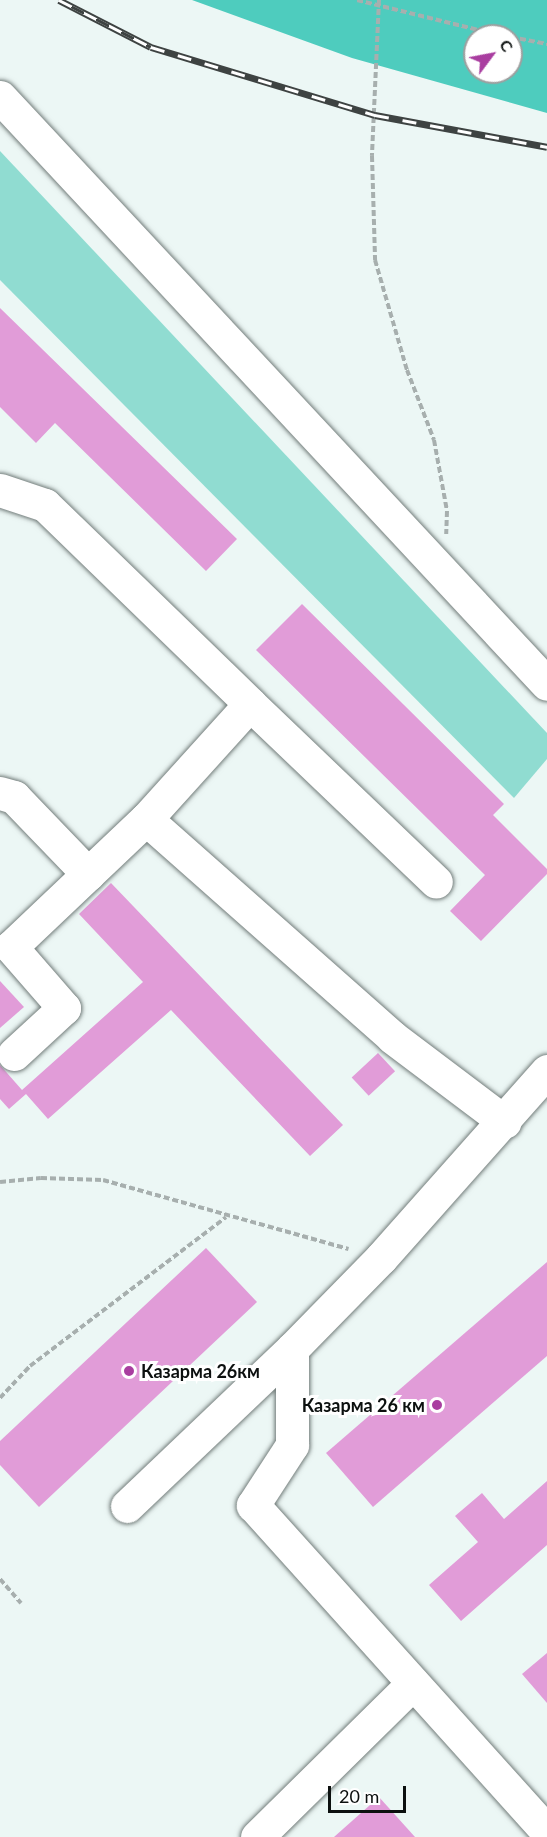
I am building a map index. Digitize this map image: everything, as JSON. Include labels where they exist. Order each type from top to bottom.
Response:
[{"type":"street","points":[[0,97],[547,684]]},
{"type":"street","points":[[0,490],[45,505],[435,882]]},
{"type":"street","points":[[14,1054],[64,1008],[11,947],[146,819],[250,704]]},
{"type":"street","points":[[0,793],[14,797],[88,874]]},
{"type":"street","points":[[146,819],[392,1037],[505,1122]]},
{"type":"street","points":[[127,1506],[292,1349],[381,1258],[505,1122],[547,1071]]},
{"type":"street","points":[[292,1349],[292,1445],[253,1505],[547,1833]]},
{"type":"street","points":[[257,1837],[413,1683]]},
{"type":"path","points":[[357,0],[463,27]]},
{"type":"path","points":[[379,0],[372,156],[375,260],[407,370],[434,440],[447,511],[445,573]]},
{"type":"path","points":[[523,40],[547,44]]},
{"type":"path","points":[[0,1182],[41,1178],[103,1180],[227,1217],[381,1258]]},
{"type":"path","points":[[0,1398],[30,1366],[227,1217]]},
{"type":"path","points":[[0,1579],[21,1603]]},
{"type":"green space","points":[[0,151],[547,733],[547,759],[514,798],[0,280]]},
{"type":"shaded area","points":[[192,0],[547,0],[547,113],[352,58]]},
{"type":"building","points":[[0,308],[237,539],[206,571],[55,423],[36,443],[0,407]]},
{"type":"building","points":[[302,604],[504,804],[493,815],[547,869],[547,874],[481,941],[450,911],[485,875],[256,650]]},
{"type":"building","points":[[111,883],[343,1125],[310,1156],[171,1010],[48,1119],[26,1094],[9,1109],[0,1099],[0,1065],[22,1090],[143,982],[79,914]]},
{"type":"building","points":[[0,981],[24,1007],[0,1028]]},
{"type":"building","points":[[378,1053],[395,1071],[369,1096],[352,1078]]},
{"type":"building","name":"Казарма 26км","points":[[206,1248],[257,1302],[39,1507],[0,1465],[0,1441]]},
{"type":"building","name":"Казарма 26 км","points":[[547,1262],[547,1356],[373,1507],[326,1453]]},
{"type":"building","points":[[547,1481],[547,1545],[461,1621],[429,1585],[478,1542],[455,1516],[482,1493],[504,1519]]},
{"type":"building","points":[[547,1653],[547,1703],[522,1674]]},
{"type":"building","points":[[379,1797],[415,1837],[334,1837]]},
{"type":"railway","points":[[59,0],[151,47],[375,115],[547,147]]},
{"type":"place","name":"Казарма 26км","points":[[129,1371]]},
{"type":"place","name":"Казарма 26 км","points":[[437,1405]]}]
